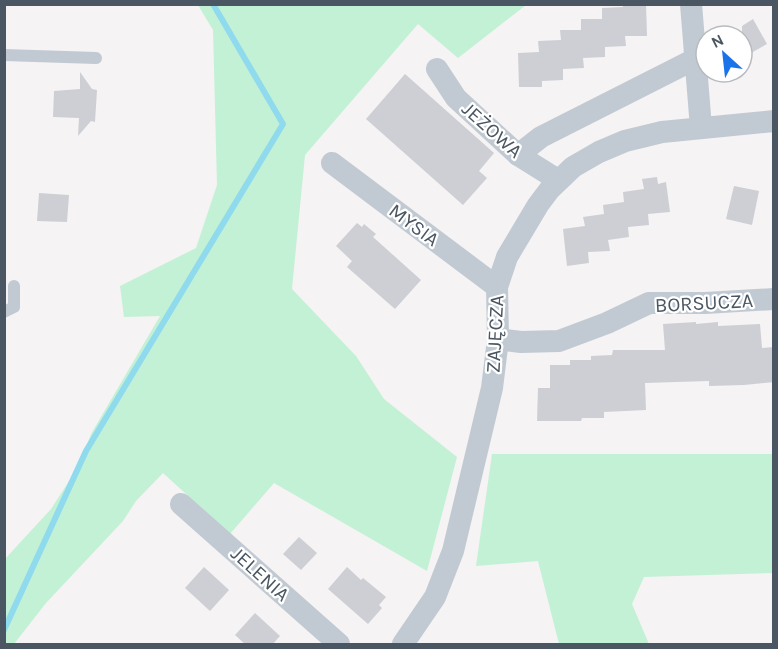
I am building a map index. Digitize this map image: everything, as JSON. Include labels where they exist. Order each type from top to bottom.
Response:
[{"type":"street","points":[[691,4],[694,45]]},
{"type":"street","points":[[518,155],[541,137],[694,60]]},
{"type":"street","name":"JEŻOWA","points":[[436,69],[456,98],[518,155],[558,180]]},
{"type":"street","points":[[697,84],[701,128]]},
{"type":"street","name":"ZAJĘCZA","points":[[403,645],[435,597],[453,551],[492,388],[498,339],[497,287],[507,257],[524,227],[558,180],[579,163],[618,144],[662,132],[774,121]]},
{"type":"street","name":"MYSIA","points":[[332,163],[497,287]]},
{"type":"street","name":"BORSUCZA","points":[[498,339],[521,342],[559,341],[607,323],[649,303],[774,299]]},
{"type":"street","name":"JELENIA","points":[[181,504],[339,645]]},
{"type":"lane","points":[[4,55],[96,58]]},
{"type":"lane","points":[[4,312],[14,307],[14,286]]},
{"type":"green space","points":[[198,5],[526,5],[458,58],[418,24],[305,155],[292,289],[356,356],[384,399],[457,457],[427,571],[274,483],[230,534],[163,473],[136,501],[123,521],[46,603],[14,644],[5,644],[5,559],[51,509],[80,464],[91,434],[160,316],[124,317],[120,286],[196,248],[217,185],[213,30]]},
{"type":"green space","points":[[492,454],[773,454],[773,573],[644,577],[632,604],[649,644],[559,644],[538,561],[476,566]]},
{"type":"building","points":[[623,4],[646,4],[647,36],[625,36],[626,46],[605,47],[605,57],[583,58],[584,68],[563,69],[563,80],[542,81],[542,87],[519,87],[518,53],[539,52],[538,41],[561,40],[560,30],[581,30],[581,19],[602,19],[602,8],[623,7]]},
{"type":"building","points":[[753,19],[767,44],[754,51],[754,24],[745,24]]},
{"type":"building","points":[[80,72],[92,89],[97,90],[95,122],[91,121],[78,136],[79,118],[53,117],[54,91],[80,89]]},
{"type":"building","points":[[405,74],[494,153],[479,171],[487,178],[463,205],[366,119]]},
{"type":"building","points":[[657,177],[658,184],[666,182],[670,212],[648,214],[649,225],[628,227],[629,237],[608,240],[610,251],[588,252],[589,263],[567,266],[563,229],[585,226],[583,217],[604,214],[603,205],[624,202],[623,192],[644,189],[642,179]]},
{"type":"building","points":[[734,186],[759,191],[752,225],[726,219]]},
{"type":"building","points":[[39,193],[69,195],[67,222],[37,221]]},
{"type":"building","points":[[357,223],[362,227],[364,224],[376,234],[373,237],[421,280],[395,309],[347,267],[352,261],[336,246]]},
{"type":"building","points":[[696,322],[696,324],[718,322],[718,326],[760,324],[762,348],[774,347],[774,382],[709,386],[709,381],[645,383],[646,410],[604,412],[604,418],[582,418],[581,421],[537,421],[538,388],[550,388],[550,365],[570,365],[570,360],[591,360],[591,356],[612,355],[613,350],[665,350],[663,324]]},
{"type":"building","points":[[299,537],[317,553],[301,570],[283,554]]},
{"type":"building","points":[[204,567],[229,590],[210,611],[185,588]]},
{"type":"building","points":[[347,567],[386,597],[379,605],[382,608],[368,624],[328,589]]},
{"type":"building","points":[[255,613],[280,636],[272,645],[246,645],[235,635]]},
{"type":"waterway","points":[[4,630],[86,451],[283,124],[213,4]]}]
